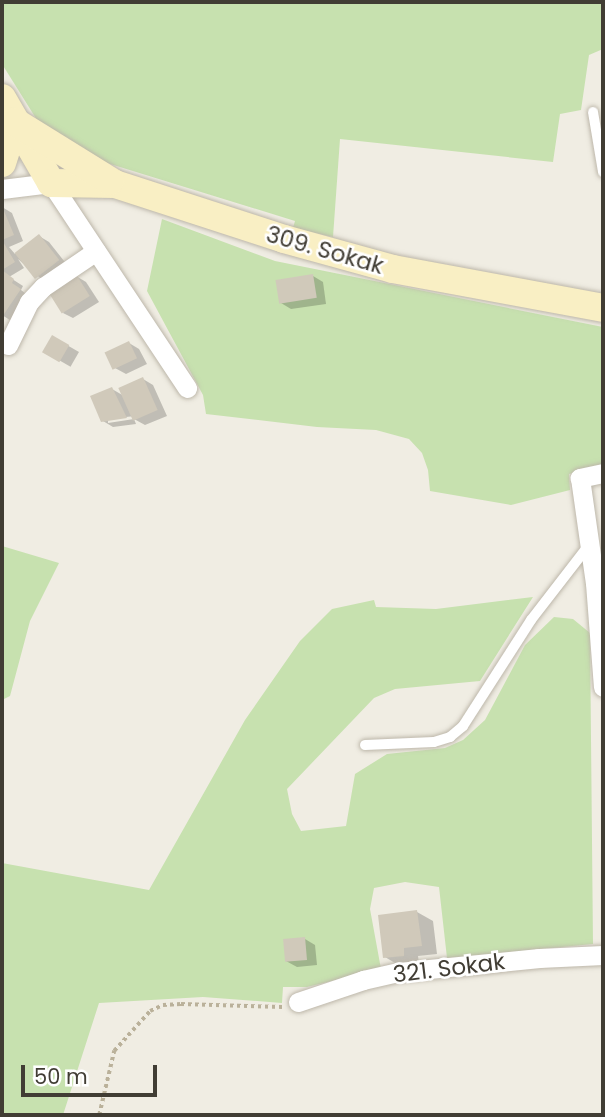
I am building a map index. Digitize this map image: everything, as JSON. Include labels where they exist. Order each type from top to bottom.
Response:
[{"type":"street","points":[[2,163],[9,110]]},
{"type":"street","points":[[9,110],[51,183],[187,388]]},
{"type":"street","points":[[9,110],[65,156],[115,184]]},
{"type":"street","points":[[2,189],[51,183]]},
{"type":"street","name":"309. Sokak","points":[[51,183],[115,184],[284,239],[393,269],[603,308]]},
{"type":"street","points":[[8,345],[29,302],[43,287],[96,251]]},
{"type":"street","points":[[603,473],[580,478],[602,650],[603,687]]},
{"type":"street","name":"321. Sokak","points":[[298,1002],[363,979],[400,972],[539,958],[603,955]]},
{"type":"lane","points":[[593,111],[603,172]]},
{"type":"lane","points":[[365,745],[434,742],[450,737],[463,726],[531,620],[589,544]]},
{"type":"path","points":[[99,1115],[114,1051],[150,1011],[163,1005],[281,1008],[298,1002]]},
{"type":"green space","points":[[2,2],[603,2],[603,49],[589,55],[581,110],[560,114],[553,162],[340,139],[333,237],[293,228],[295,221],[94,159],[37,120],[2,64]]},
{"type":"green space","points":[[162,219],[275,261],[603,327],[603,465],[569,474],[570,490],[511,505],[430,491],[428,470],[422,453],[409,439],[376,430],[317,427],[206,414],[203,395],[147,291]]},
{"type":"green space","points":[[2,546],[59,563],[30,621],[10,696],[2,700]]},
{"type":"green space","points":[[533,597],[480,681],[395,689],[374,698],[287,789],[292,814],[301,831],[346,826],[355,774],[387,754],[445,748],[463,740],[485,720],[525,645],[554,617],[573,619],[590,633],[593,944],[447,958],[439,887],[405,882],[374,888],[370,909],[381,969],[307,987],[283,987],[282,1003],[203,997],[99,1003],[63,1115],[2,1115],[2,863],[149,890],[245,720],[300,641],[332,609],[374,600],[376,607],[436,609]]},
{"type":"building","points":[[2,206],[14,235],[2,240]]},
{"type":"building","points":[[39,234],[59,260],[35,279],[15,253]]},
{"type":"building","points":[[2,240],[15,262],[2,270]]},
{"type":"building","points":[[2,270],[14,279],[12,283],[21,289],[2,317]]},
{"type":"building","points":[[76,274],[90,296],[62,314],[48,291]]},
{"type":"building","points":[[313,274],[317,298],[279,304],[275,280]]},
{"type":"building","points":[[52,335],[69,345],[59,362],[42,352]]},
{"type":"building","points":[[129,341],[137,358],[113,370],[105,352]]},
{"type":"building","points":[[143,377],[158,410],[133,421],[118,388]]},
{"type":"building","points":[[112,387],[127,418],[101,422],[90,396]]},
{"type":"building","points":[[417,910],[422,946],[404,948],[404,956],[383,958],[378,915]]},
{"type":"building","points":[[305,937],[307,960],[285,962],[283,939]]}]
